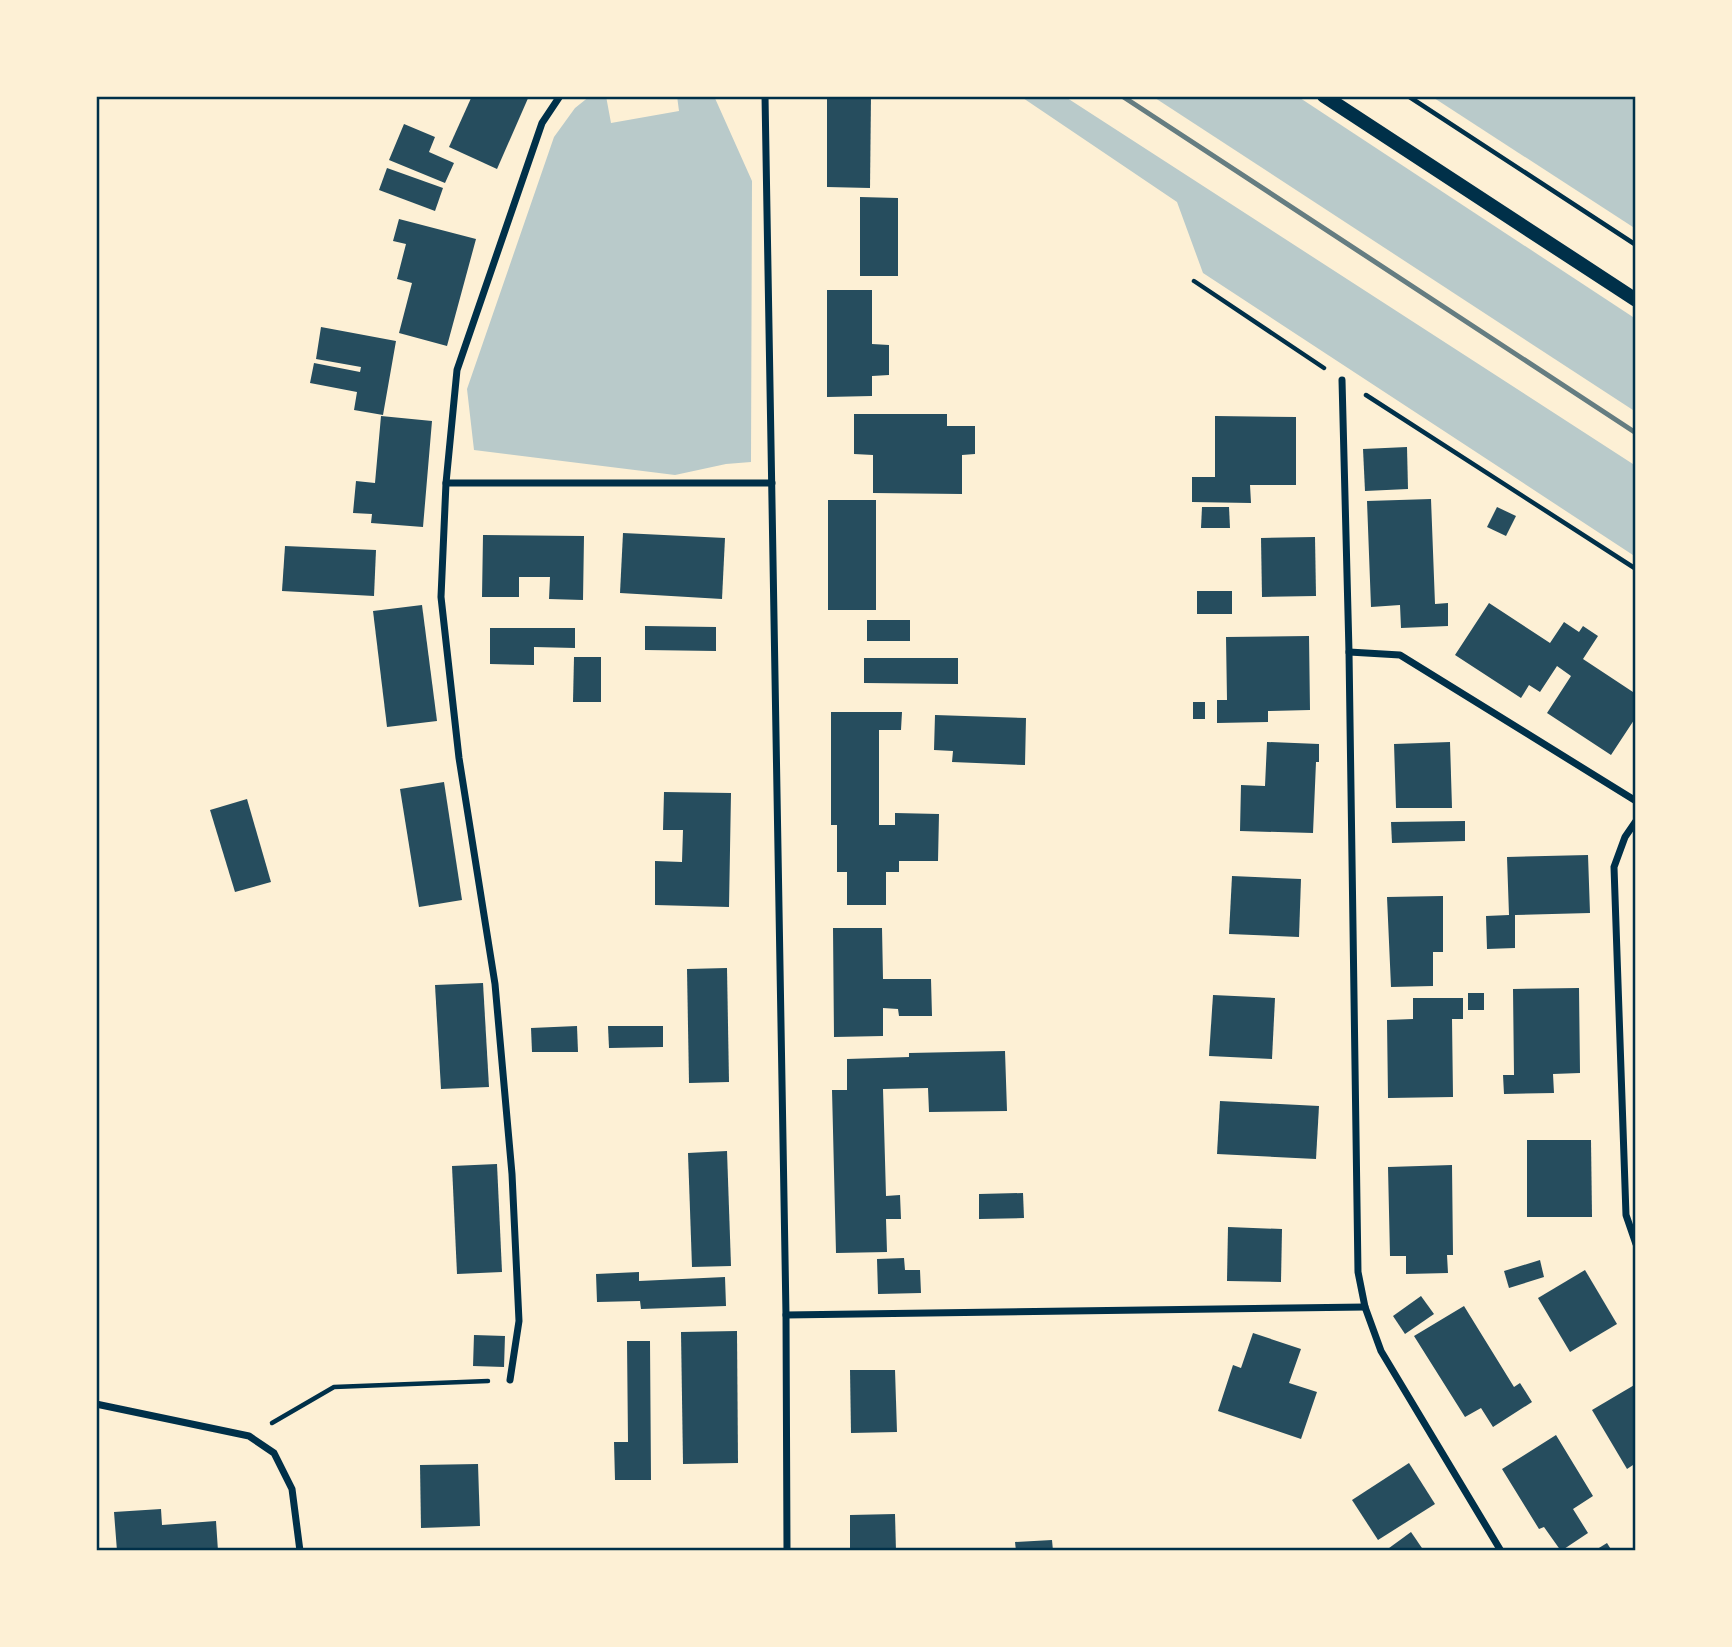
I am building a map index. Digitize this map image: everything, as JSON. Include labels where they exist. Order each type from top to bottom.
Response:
[{"type":"main road","points":[[1324,96],[1636,300]]},
{"type":"street","points":[[510,1380],[519,1321],[512,1174],[495,984],[458,758],[441,597],[446,483],[457,370],[541,123],[560,96]]},
{"type":"street","points":[[765,96],[786,1315],[787,1551]]},
{"type":"street","points":[[1342,380],[1349,652],[1358,1272],[1365,1307],[1381,1352],[1501,1551]]},
{"type":"street","points":[[446,483],[772,483]]},
{"type":"street","points":[[1349,652],[1399,655],[1636,801]]},
{"type":"street","points":[[1636,821],[1625,837],[1614,867],[1626,1215],[1636,1244]]},
{"type":"street","points":[[786,1315],[1365,1307]]},
{"type":"street","points":[[96,1404],[248,1436],[274,1453],[292,1489],[300,1551]]},
{"type":"path","points":[[1408,96],[1636,245]]},
{"type":"path","points":[[1194,281],[1342,380],[1636,569]]},
{"type":"path","points":[[96,987],[96,995]]},
{"type":"path","points":[[248,1436],[334,1387],[510,1380]]},
{"type":"shaded area","points":[[590,96],[606,96],[611,123],[679,111],[677,96],[714,96],[752,181],[751,462],[726,464],[675,475],[474,450],[467,389],[554,137],[575,108]]},
{"type":"shaded area","points":[[1020,96],[1064,96],[1636,466],[1636,557],[1203,273],[1177,202]]},
{"type":"shaded area","points":[[1152,96],[1297,96],[1636,319],[1636,412]]},
{"type":"shaded area","points":[[1431,96],[1636,96],[1636,229]]},
{"type":"building","points":[[472,96],[529,96],[497,169],[449,147]]},
{"type":"building","points":[[827,96],[871,96],[870,188],[827,187]]},
{"type":"building","points":[[404,124],[435,137],[429,152],[454,163],[445,183],[389,160]]},
{"type":"building","points":[[387,168],[443,188],[435,211],[379,190]]},
{"type":"building","points":[[860,197],[898,198],[898,276],[860,276]]},
{"type":"building","points":[[399,219],[476,239],[447,346],[399,333],[412,283],[397,279],[406,244],[393,241]]},
{"type":"building","points":[[827,290],[872,290],[872,344],[889,345],[889,375],[872,376],[872,396],[827,397]]},
{"type":"building","points":[[321,327],[396,341],[383,415],[354,410],[357,392],[310,383],[314,363],[360,372],[361,367],[316,359]]},
{"type":"building","points":[[854,414],[947,414],[947,426],[975,426],[975,454],[962,455],[962,494],[873,493],[873,455],[854,454]]},
{"type":"building","points":[[381,416],[432,421],[423,527],[371,523],[372,514],[353,513],[356,481],[375,483]]},
{"type":"building","points":[[1215,416],[1296,417],[1296,485],[1250,485],[1251,503],[1192,502],[1192,477],[1215,477]]},
{"type":"building","points":[[1407,447],[1408,489],[1365,491],[1363,449]]},
{"type":"building","points":[[1431,499],[1435,604],[1448,603],[1448,626],[1401,628],[1400,605],[1371,607],[1367,501]]},
{"type":"building","points":[[828,500],[876,500],[876,610],[828,610]]},
{"type":"building","points":[[1202,507],[1229,507],[1230,528],[1201,528]]},
{"type":"building","points":[[1497,507],[1516,516],[1506,536],[1487,527]]},
{"type":"building","points":[[623,533],[725,538],[722,599],[620,593]]},
{"type":"building","points":[[483,535],[584,536],[583,600],[549,599],[550,577],[519,577],[519,597],[482,597]]},
{"type":"building","points":[[1315,537],[1316,596],[1262,597],[1261,538]]},
{"type":"building","points":[[285,546],[376,550],[374,596],[282,591]]},
{"type":"building","points":[[1197,591],[1232,591],[1232,614],[1197,614]]},
{"type":"building","points":[[1489,603],[1550,643],[1564,622],[1579,632],[1583,626],[1598,636],[1583,659],[1636,694],[1636,717],[1611,755],[1547,713],[1571,676],[1557,666],[1540,692],[1529,685],[1521,698],[1455,655]]},
{"type":"building","points":[[422,605],[437,721],[387,727],[373,611]]},
{"type":"building","points":[[867,620],[910,620],[910,641],[867,641]]},
{"type":"building","points":[[645,626],[716,627],[716,651],[645,650]]},
{"type":"building","points":[[490,628],[575,628],[575,648],[534,647],[534,665],[490,664]]},
{"type":"building","points":[[1309,636],[1310,710],[1268,711],[1268,722],[1217,723],[1217,700],[1227,700],[1226,637]]},
{"type":"building","points":[[574,657],[601,657],[601,702],[573,702]]},
{"type":"building","points":[[864,658],[958,658],[958,684],[864,683]]},
{"type":"building","points":[[1193,702],[1205,702],[1205,719],[1193,719]]},
{"type":"building","points":[[831,712],[902,712],[901,730],[879,730],[879,825],[895,825],[895,813],[939,814],[938,861],[899,861],[899,872],[886,872],[886,905],[847,905],[847,872],[837,872],[837,825],[831,825]]},
{"type":"building","points":[[935,715],[1026,718],[1025,765],[952,762],[953,751],[934,750]]},
{"type":"building","points":[[1267,742],[1319,744],[1313,833],[1240,831],[1241,785],[1265,786]]},
{"type":"building","points":[[1450,742],[1452,808],[1396,808],[1394,744]]},
{"type":"building","points":[[444,782],[462,900],[419,907],[400,789]]},
{"type":"building","points":[[664,792],[731,793],[729,907],[655,905],[655,861],[682,862],[683,830],[663,830]]},
{"type":"building","points":[[247,799],[271,882],[235,892],[210,810]]},
{"type":"building","points":[[1465,821],[1465,841],[1392,843],[1391,822]]},
{"type":"building","points":[[1588,855],[1590,913],[1515,915],[1515,948],[1487,949],[1486,916],[1509,915],[1507,857]]},
{"type":"building","points":[[1232,876],[1301,879],[1299,937],[1229,934]]},
{"type":"building","points":[[1443,896],[1443,952],[1433,952],[1433,986],[1391,987],[1387,897]]},
{"type":"building","points":[[833,928],[882,928],[883,979],[931,979],[932,1016],[899,1016],[898,1009],[883,1008],[883,1036],[834,1037]]},
{"type":"building","points":[[727,968],[729,1082],[689,1083],[687,969]]},
{"type":"building","points":[[483,983],[489,1087],[441,1089],[435,985]]},
{"type":"building","points":[[1579,988],[1580,1073],[1553,1074],[1554,1093],[1504,1094],[1503,1075],[1514,1075],[1513,989]]},
{"type":"building","points":[[1468,993],[1484,993],[1484,1010],[1468,1010]]},
{"type":"building","points":[[1213,995],[1275,998],[1272,1059],[1209,1056]]},
{"type":"building","points":[[1413,998],[1463,998],[1463,1019],[1452,1019],[1453,1097],[1388,1098],[1387,1020],[1413,1019]]},
{"type":"building","points":[[577,1026],[578,1052],[532,1052],[531,1028]]},
{"type":"building","points":[[608,1026],[663,1026],[663,1047],[609,1048]]},
{"type":"building","points":[[1005,1051],[1007,1111],[929,1112],[928,1088],[883,1089],[886,1196],[900,1195],[901,1219],[886,1219],[887,1252],[836,1253],[832,1090],[847,1090],[847,1059],[909,1057],[909,1053]]},
{"type":"building","points":[[1220,1101],[1319,1106],[1316,1159],[1217,1154]]},
{"type":"building","points":[[1527,1140],[1591,1140],[1592,1217],[1527,1217]]},
{"type":"building","points":[[727,1151],[731,1266],[692,1267],[688,1153]]},
{"type":"building","points":[[497,1164],[502,1272],[457,1274],[452,1166]]},
{"type":"building","points":[[1452,1165],[1453,1255],[1447,1255],[1448,1273],[1406,1274],[1406,1256],[1390,1256],[1388,1167]]},
{"type":"building","points":[[1023,1193],[1024,1218],[979,1219],[979,1194]]},
{"type":"building","points":[[1228,1227],[1282,1229],[1281,1282],[1227,1281]]},
{"type":"building","points":[[904,1258],[905,1270],[920,1270],[921,1293],[878,1294],[877,1259]]},
{"type":"building","points":[[1540,1260],[1544,1277],[1509,1288],[1504,1271]]},
{"type":"building","points":[[1585,1270],[1617,1324],[1570,1352],[1538,1298]]},
{"type":"building","points":[[639,1272],[639,1281],[725,1277],[726,1306],[641,1309],[640,1301],[597,1302],[596,1274]]},
{"type":"building","points":[[1421,1296],[1434,1314],[1405,1334],[1393,1316]]},
{"type":"building","points":[[1464,1306],[1514,1387],[1520,1383],[1532,1402],[1493,1427],[1481,1408],[1465,1417],[1414,1336]]},
{"type":"building","points":[[737,1331],[738,1463],[683,1464],[681,1332]]},
{"type":"building","points":[[1253,1333],[1301,1349],[1289,1383],[1317,1392],[1301,1439],[1218,1411],[1233,1365],[1241,1368]]},
{"type":"building","points":[[474,1335],[505,1336],[504,1367],[473,1366]]},
{"type":"building","points":[[627,1341],[650,1341],[651,1480],[615,1480],[614,1442],[628,1442]]},
{"type":"building","points":[[850,1370],[895,1370],[897,1432],[851,1433]]},
{"type":"building","points":[[1636,1384],[1636,1463],[1627,1469],[1592,1410]]},
{"type":"building","points":[[1556,1435],[1593,1496],[1573,1509],[1588,1533],[1561,1551],[1544,1527],[1539,1529],[1502,1469]]},
{"type":"building","points":[[1409,1463],[1435,1504],[1378,1540],[1352,1500]]},
{"type":"building","points":[[478,1464],[480,1526],[421,1528],[420,1465]]},
{"type":"building","points":[[161,1509],[162,1525],[216,1521],[218,1551],[117,1551],[114,1512]]},
{"type":"building","points":[[895,1514],[896,1551],[850,1551],[850,1515]]},
{"type":"building","points":[[1411,1532],[1424,1551],[1385,1551]]},
{"type":"building","points":[[1052,1540],[1053,1551],[1016,1551],[1015,1542]]},
{"type":"building","points":[[1607,1543],[1612,1551],[1594,1551]]},
{"type":"railway","points":[[1122,96],[1636,433]]}]
